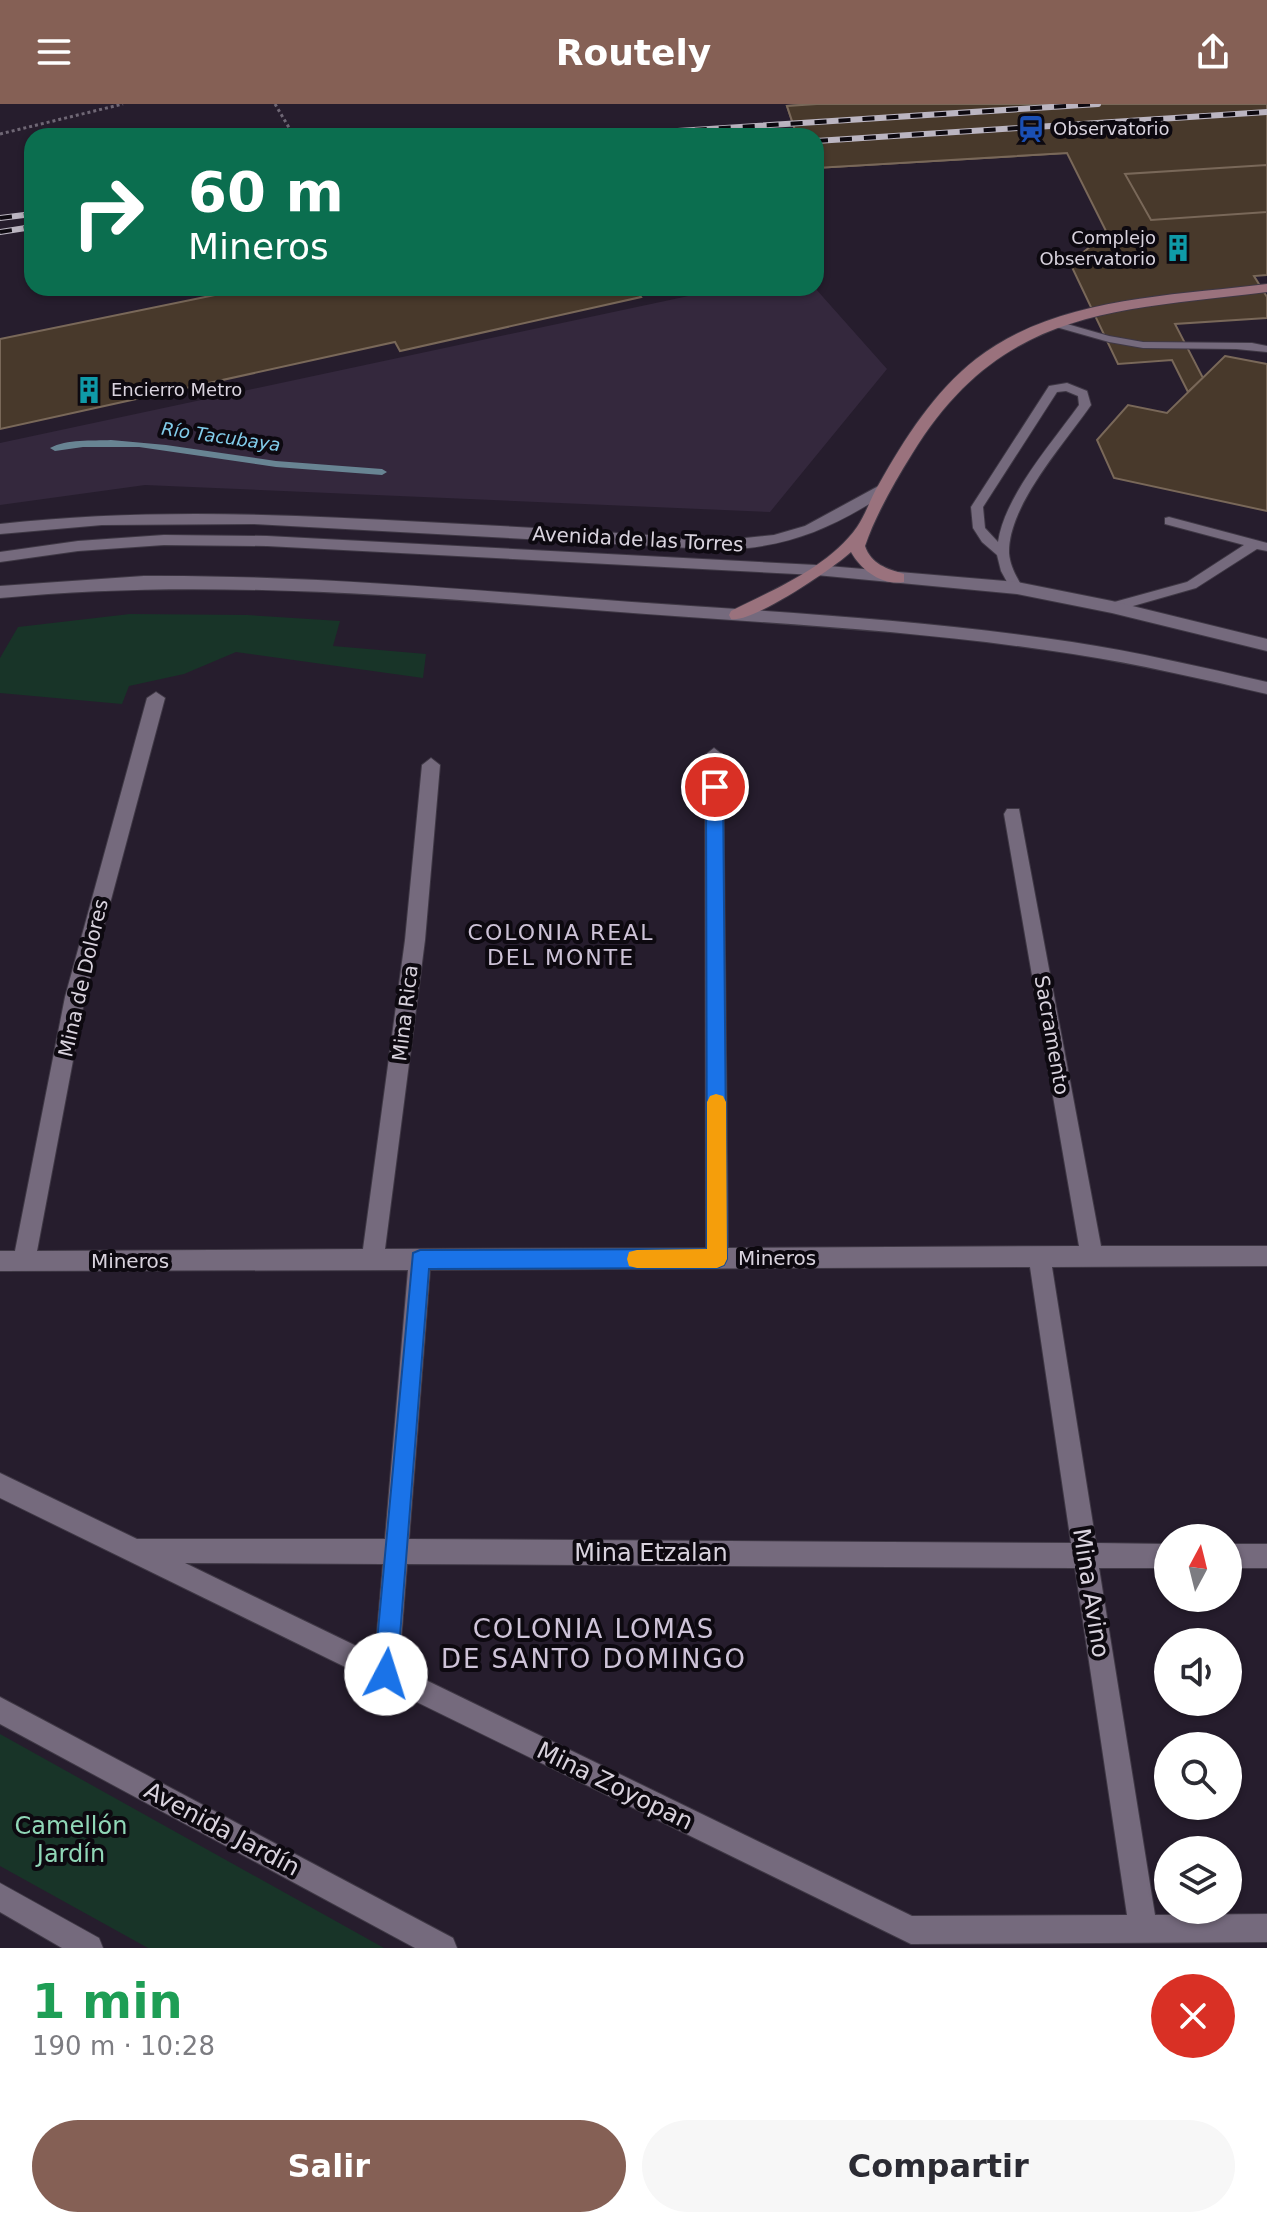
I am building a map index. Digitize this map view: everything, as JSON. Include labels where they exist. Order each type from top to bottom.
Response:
[{"type":"main road","points":[[898,578],[872,568],[863,560],[857,546],[862,532],[921,427],[955,386],[999,349],[1053,323],[1121,307],[1267,288]]},
{"type":"main road","points":[[737,615],[816,570],[862,532]]},
{"type":"street","name":"Avenida de las Torres","points":[[0,529],[107,518],[197,516],[726,545],[795,538],[824,525],[884,488]]},
{"type":"street","name":"Avenida de las Torres","points":[[0,557],[78,546],[164,540],[267,541],[816,570],[1017,588],[1112,607],[1267,645]]},
{"type":"street","points":[[0,592],[50,586],[266,580],[911,628],[1051,645],[1199,672],[1267,688]]},
{"type":"street","name":"Mina de Dolores","points":[[24,1261],[75,997],[156,698]]},
{"type":"street","points":[[714,755],[717,1259]]},
{"type":"street","name":"Mina Rica","points":[[373,1260],[415,940],[431,765]]},
{"type":"street","name":"Sacramento","points":[[1013,814],[1092,1256]]},
{"type":"street","name":"Mineros","points":[[0,1261],[1267,1256]]},
{"type":"street","name":"Mina Avino","points":[[1039,1257],[1143,1929]]},
{"type":"street","points":[[386,1674],[420,1260]]},
{"type":"street","name":"Mina Zoyopan","points":[[0,1485],[911,1930],[1267,1928]]},
{"type":"street","name":"Mina Etzalan","points":[[133,1550],[1154,1556]]},
{"type":"street","points":[[1242,1556],[1267,1556]]},
{"type":"street","name":"Avenida Jardín","points":[[0,1710],[443,1948]]},
{"type":"street","points":[[0,1897],[89,1948]]},
{"type":"lane","points":[[1053,323],[1108,339],[1144,345],[1228,344],[1267,349]]},
{"type":"lane","points":[[1003,553],[978,532],[975,520],[977,507],[1053,389],[1067,387],[1083,394],[1085,405],[1015,508],[1005,535],[1003,553],[1006,570],[1017,588]]},
{"type":"lane","points":[[1169,521],[1261,545]]},
{"type":"lane","points":[[1112,607],[1191,585],[1261,545]]},
{"type":"path","points":[[0,134],[123,104]]},
{"type":"path","points":[[275,104],[289,128]]},
{"type":"shaded area","points":[[689,296],[822,296],[887,369],[770,512],[145,485],[0,505],[0,443]]},
{"type":"green space","points":[[130,614],[247,615],[340,621],[333,646],[426,654],[423,678],[236,652],[184,674],[129,686],[122,704],[0,693],[0,658],[18,627]]},
{"type":"green space","name":"Camellón Jardín","points":[[0,1734],[384,1948],[148,1948],[0,1866]]},
{"type":"building","name":"Observatorio","points":[[1267,104],[1267,141],[824,168],[824,128],[794,128],[787,106]]},
{"type":"building","name":"Complejo Observatorio","points":[[1267,104],[1267,275],[1254,276],[1267,297],[1267,318],[1175,324],[1203,378],[1188,392],[1172,360],[1118,364],[1070,263],[1107,233],[1067,153],[824,168],[824,128],[794,128],[787,106]]},
{"type":"building","name":"Observatorio","points":[[1267,165],[1267,212],[1151,220],[1125,174]]},
{"type":"building","name":"Encierro Metro","points":[[210,296],[641,297],[400,351],[395,342],[0,429],[0,339]]},
{"type":"building","points":[[1225,356],[1267,364],[1267,511],[1114,478],[1097,440],[1128,405],[1167,413]]},
{"type":"waterway","name":"Río Tacubaya","points":[[55,448],[83,444],[139,445],[276,464],[382,472]]},
{"type":"railway","points":[[724,128],[1098,104]]},
{"type":"railway","points":[[824,140],[1267,112]]},
{"type":"railway","points":[[0,218],[24,215]]},
{"type":"railway","points":[[0,232],[24,228]]},
{"type":"slow traffic","points":[[637,1259],[717,1259],[716,1102]]},
{"type":"place","name":"Observatorio","points":[[1031,129]]},
{"type":"place","name":"Complejo Observatorio","points":[[1178,248]]},
{"type":"place","name":"Encierro Metro","points":[[89,390]]},
{"type":"district","name":"COLONIA REAL DEL MONTE","points":[[561,944]]},
{"type":"district","name":"COLONIA LOMAS DE SANTO DOMINGO","points":[[594,1644]]},
{"type":"route","points":[[386,1674],[420,1260],[717,1259],[715,787]]}]
